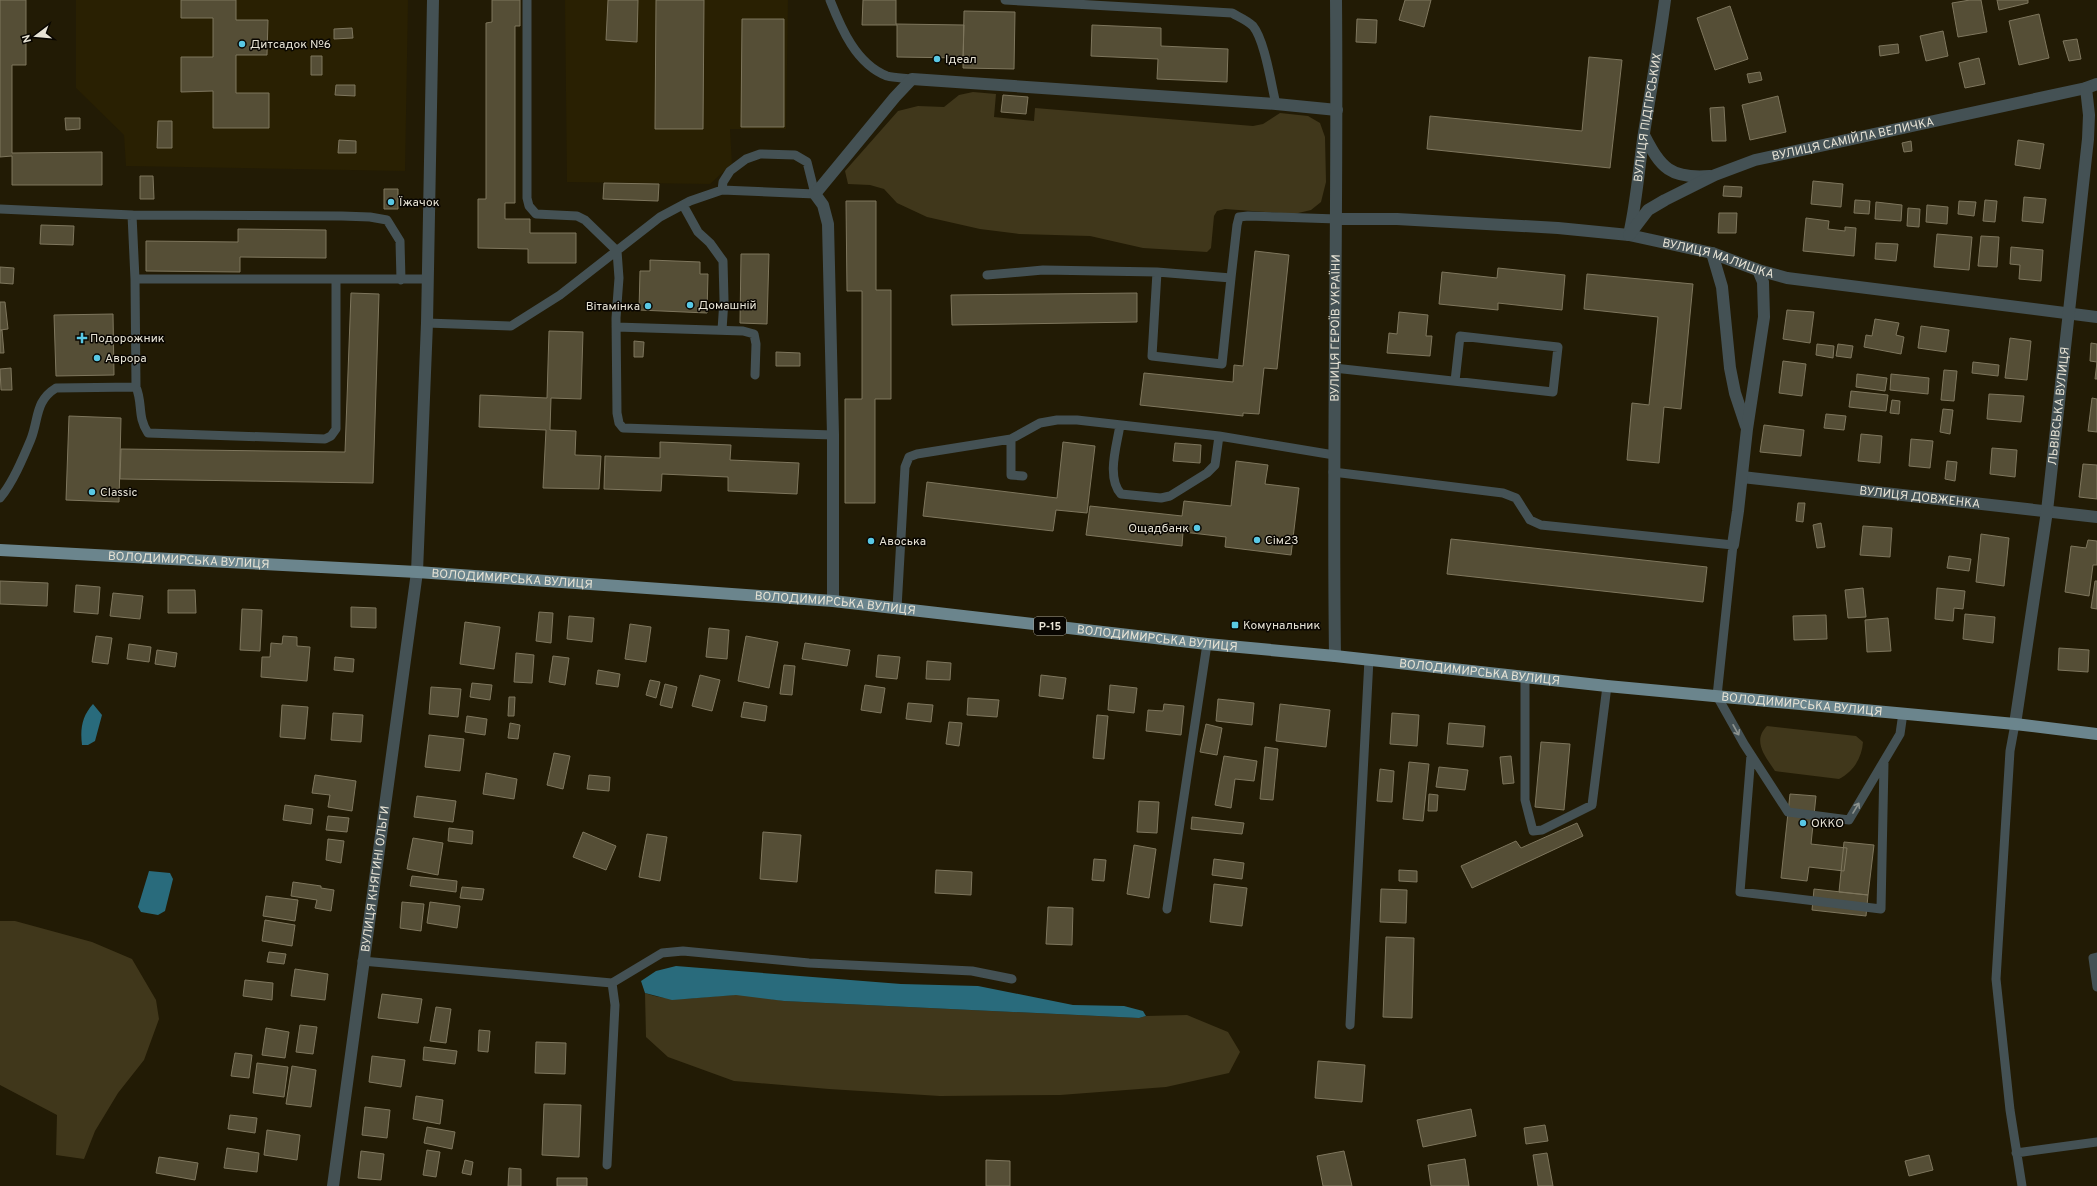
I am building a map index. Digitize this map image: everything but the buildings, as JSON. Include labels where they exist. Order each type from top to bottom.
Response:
[{"type":"main road","name":"ВОЛОДИМИРСЬКА ВУЛИЦЯ","points":[[0,550],[417,572],[833,601],[1207,644],[1369,659],[1607,686],[2015,724],[2097,734]]},
{"type":"street","name":"ВУЛИЦЯ КНЯГИНІ ОЛЬГИ","points":[[332,1186],[417,572],[427,323],[433,0]]},
{"type":"street","name":"ВУЛИЦЯ ГЕРОЇВ УКРАЇНИ","points":[[1335,656],[1333,472],[1337,219],[1336,0]]},
{"type":"street","name":"ВУЛИЦЯ ПІДГІРСЬКИХ","points":[[1629,236],[1637,197],[1644,135],[1657,66],[1665,0]]},
{"type":"street","points":[[833,601],[833,435],[827,217],[823,205],[815,194],[895,97],[912,80],[1276,104],[1337,110]]},
{"type":"street","name":"ВУЛИЦЯ САМІЙЛА ВЕЛИЧКА","points":[[1629,236],[1648,210],[1715,175],[1755,160],[2092,86]]},
{"type":"street","name":"ЛЬВІВСЬКА ВУЛИЦЯ","points":[[2015,724],[2047,511],[2088,139],[2092,86]]},
{"type":"street","points":[[1644,135],[1662,166],[1680,175],[1692,177],[1715,175]]},
{"type":"street","name":"ВУЛИЦЯ МАЛИШКА","points":[[1337,219],[1397,219],[1558,228],[1629,236],[1712,253],[1758,270],[1787,278],[2097,317]]},
{"type":"street","points":[[1712,253],[1722,287],[1730,368],[1735,393],[1747,429]]},
{"type":"street","points":[[1733,545],[1747,429],[1764,317],[1763,282],[1758,270]]},
{"type":"street","name":"ВУЛИЦЯ ДОВЖЕНКА","points":[[1742,477],[2097,517]]},
{"type":"lane","points":[[527,0],[527,198],[529,206],[536,214],[577,216],[585,220],[617,251],[619,278],[616,327],[617,413],[619,423],[623,428],[833,435]]},
{"type":"lane","points":[[830,0],[843,31],[856,51],[872,67],[887,76],[912,80]]},
{"type":"lane","points":[[1005,0],[1232,13],[1244,19],[1253,26],[1260,38],[1276,104]]},
{"type":"lane","points":[[427,323],[511,326],[560,295],[660,217],[683,205],[722,190],[815,194],[807,162],[795,155],[760,154],[746,159],[730,172],[723,182],[722,190]]},
{"type":"lane","points":[[683,205],[698,232],[710,244],[722,261],[724,300],[722,330]]},
{"type":"lane","points":[[0,209],[132,215],[342,216],[387,220],[400,241],[401,280]]},
{"type":"lane","points":[[132,215],[135,280],[136,386],[140,395],[141,423],[148,433],[325,439],[331,436],[336,428],[336,281]]},
{"type":"lane","points":[[1157,272],[1152,356],[1222,364],[1236,225],[1239,217],[1337,219]]},
{"type":"lane","points":[[987,275],[1043,270],[1157,272],[1231,278]]},
{"type":"lane","points":[[135,280],[336,281],[428,279]]},
{"type":"lane","points":[[616,327],[743,331],[754,334],[756,344],[756,375]]},
{"type":"lane","points":[[1334,368],[1553,392],[1558,347],[1460,336],[1455,381]]},
{"type":"lane","points":[[0,498],[7,490],[31,438],[39,410],[46,394],[56,388],[136,386]]},
{"type":"lane","points":[[897,608],[906,467],[909,457],[931,451],[1011,439],[1040,423],[1057,420],[1120,425],[1219,436],[1334,455]]},
{"type":"lane","points":[[1120,425],[1113,476],[1116,489],[1121,494],[1161,498],[1170,496],[1207,473],[1215,465],[1219,436]]},
{"type":"lane","points":[[1011,439],[1011,475],[1023,476]]},
{"type":"lane","points":[[1333,472],[1503,493],[1516,498],[1530,520],[1541,525],[1733,545],[1717,696],[1751,755],[1788,812],[1849,820],[1900,734],[1903,714]]},
{"type":"lane","points":[[1167,909],[1207,644]]},
{"type":"lane","points":[[1350,1025],[1369,659]]},
{"type":"lane","points":[[1525,676],[1525,800],[1533,831],[1542,830],[1592,805],[1607,686]]},
{"type":"lane","points":[[2015,724],[2010,751],[1996,978],[2016,1153],[2022,1186]]},
{"type":"lane","points":[[1751,755],[1740,892],[1881,908],[1884,762]]},
{"type":"lane","points":[[362,961],[612,984],[662,953],[683,951],[809,963],[972,971],[1012,980]]},
{"type":"lane","points":[[2097,957],[2093,958],[2097,987]]},
{"type":"lane","points":[[607,1165],[615,1005],[612,984]]},
{"type":"lane","points":[[2016,1153],[2097,1142]]},
{"type":"shaded area","name":"Дитсадок №6","points":[[76,0],[408,0],[405,171],[126,166],[124,135],[76,88]]},
{"type":"shaded area","points":[[565,0],[788,0],[786,129],[730,129],[732,164],[710,184],[567,182]]},
{"type":"shaded area","points":[[973,92],[996,94],[994,117],[1034,121],[1035,108],[1253,126],[1263,124],[1280,113],[1308,116],[1320,123],[1325,137],[1326,182],[1321,202],[1311,210],[1294,214],[1225,209],[1217,211],[1214,216],[1211,248],[1207,252],[1143,248],[1090,236],[1019,234],[980,229],[927,217],[897,203],[884,189],[870,185],[848,184],[845,171],[898,111],[918,106],[944,107],[959,95]]},
{"type":"shaded area","points":[[1767,726],[1856,736],[1863,742],[1861,754],[1849,773],[1839,779],[1775,771],[1764,754],[1760,743],[1763,732]]},
{"type":"shaded area","points":[[0,921],[15,921],[92,942],[132,959],[156,1000],[159,1019],[144,1060],[118,1093],[95,1131],[84,1159],[56,1155],[57,1115],[0,1085]]},
{"type":"shaded area","points":[[645,993],[678,999],[740,995],[784,1001],[1139,1018],[1146,1016],[1187,1015],[1228,1032],[1240,1052],[1229,1073],[1166,1087],[1060,1095],[940,1096],[734,1081],[668,1057],[646,1037]]},
{"type":"water","points":[[93,704],[102,715],[95,741],[88,745],[82,745],[81,734],[84,718]]},
{"type":"water","points":[[149,871],[170,873],[173,879],[165,911],[158,915],[141,912],[138,907]]},
{"type":"water","points":[[676,966],[901,984],[978,986],[1073,1005],[1124,1006],[1143,1011],[1146,1016],[1139,1018],[784,1001],[736,995],[672,1000],[645,993],[641,981],[656,971]]},
{"type":"place","name":"Дитсадок №6","points":[[242,44]]},
{"type":"place","name":"Ідеал","points":[[937,59]]},
{"type":"place","name":"Їжачок","points":[[391,202]]},
{"type":"place","name":"Домашній","points":[[690,305]]},
{"type":"place","name":"Вітамінка","points":[[648,306]]},
{"type":"place","name":"Подорожник","points":[[82,338]]},
{"type":"place","name":"Аврора","points":[[97,358]]},
{"type":"place","name":"Classic","points":[[92,492]]},
{"type":"place","name":"Ощадбанк","points":[[1197,528]]},
{"type":"place","name":"Сім23","points":[[1257,540]]},
{"type":"place","name":"Авоська","points":[[871,541]]},
{"type":"place","name":"Комунальник","points":[[1235,625]]},
{"type":"place","name":"ОККО","points":[[1803,823]]}]
